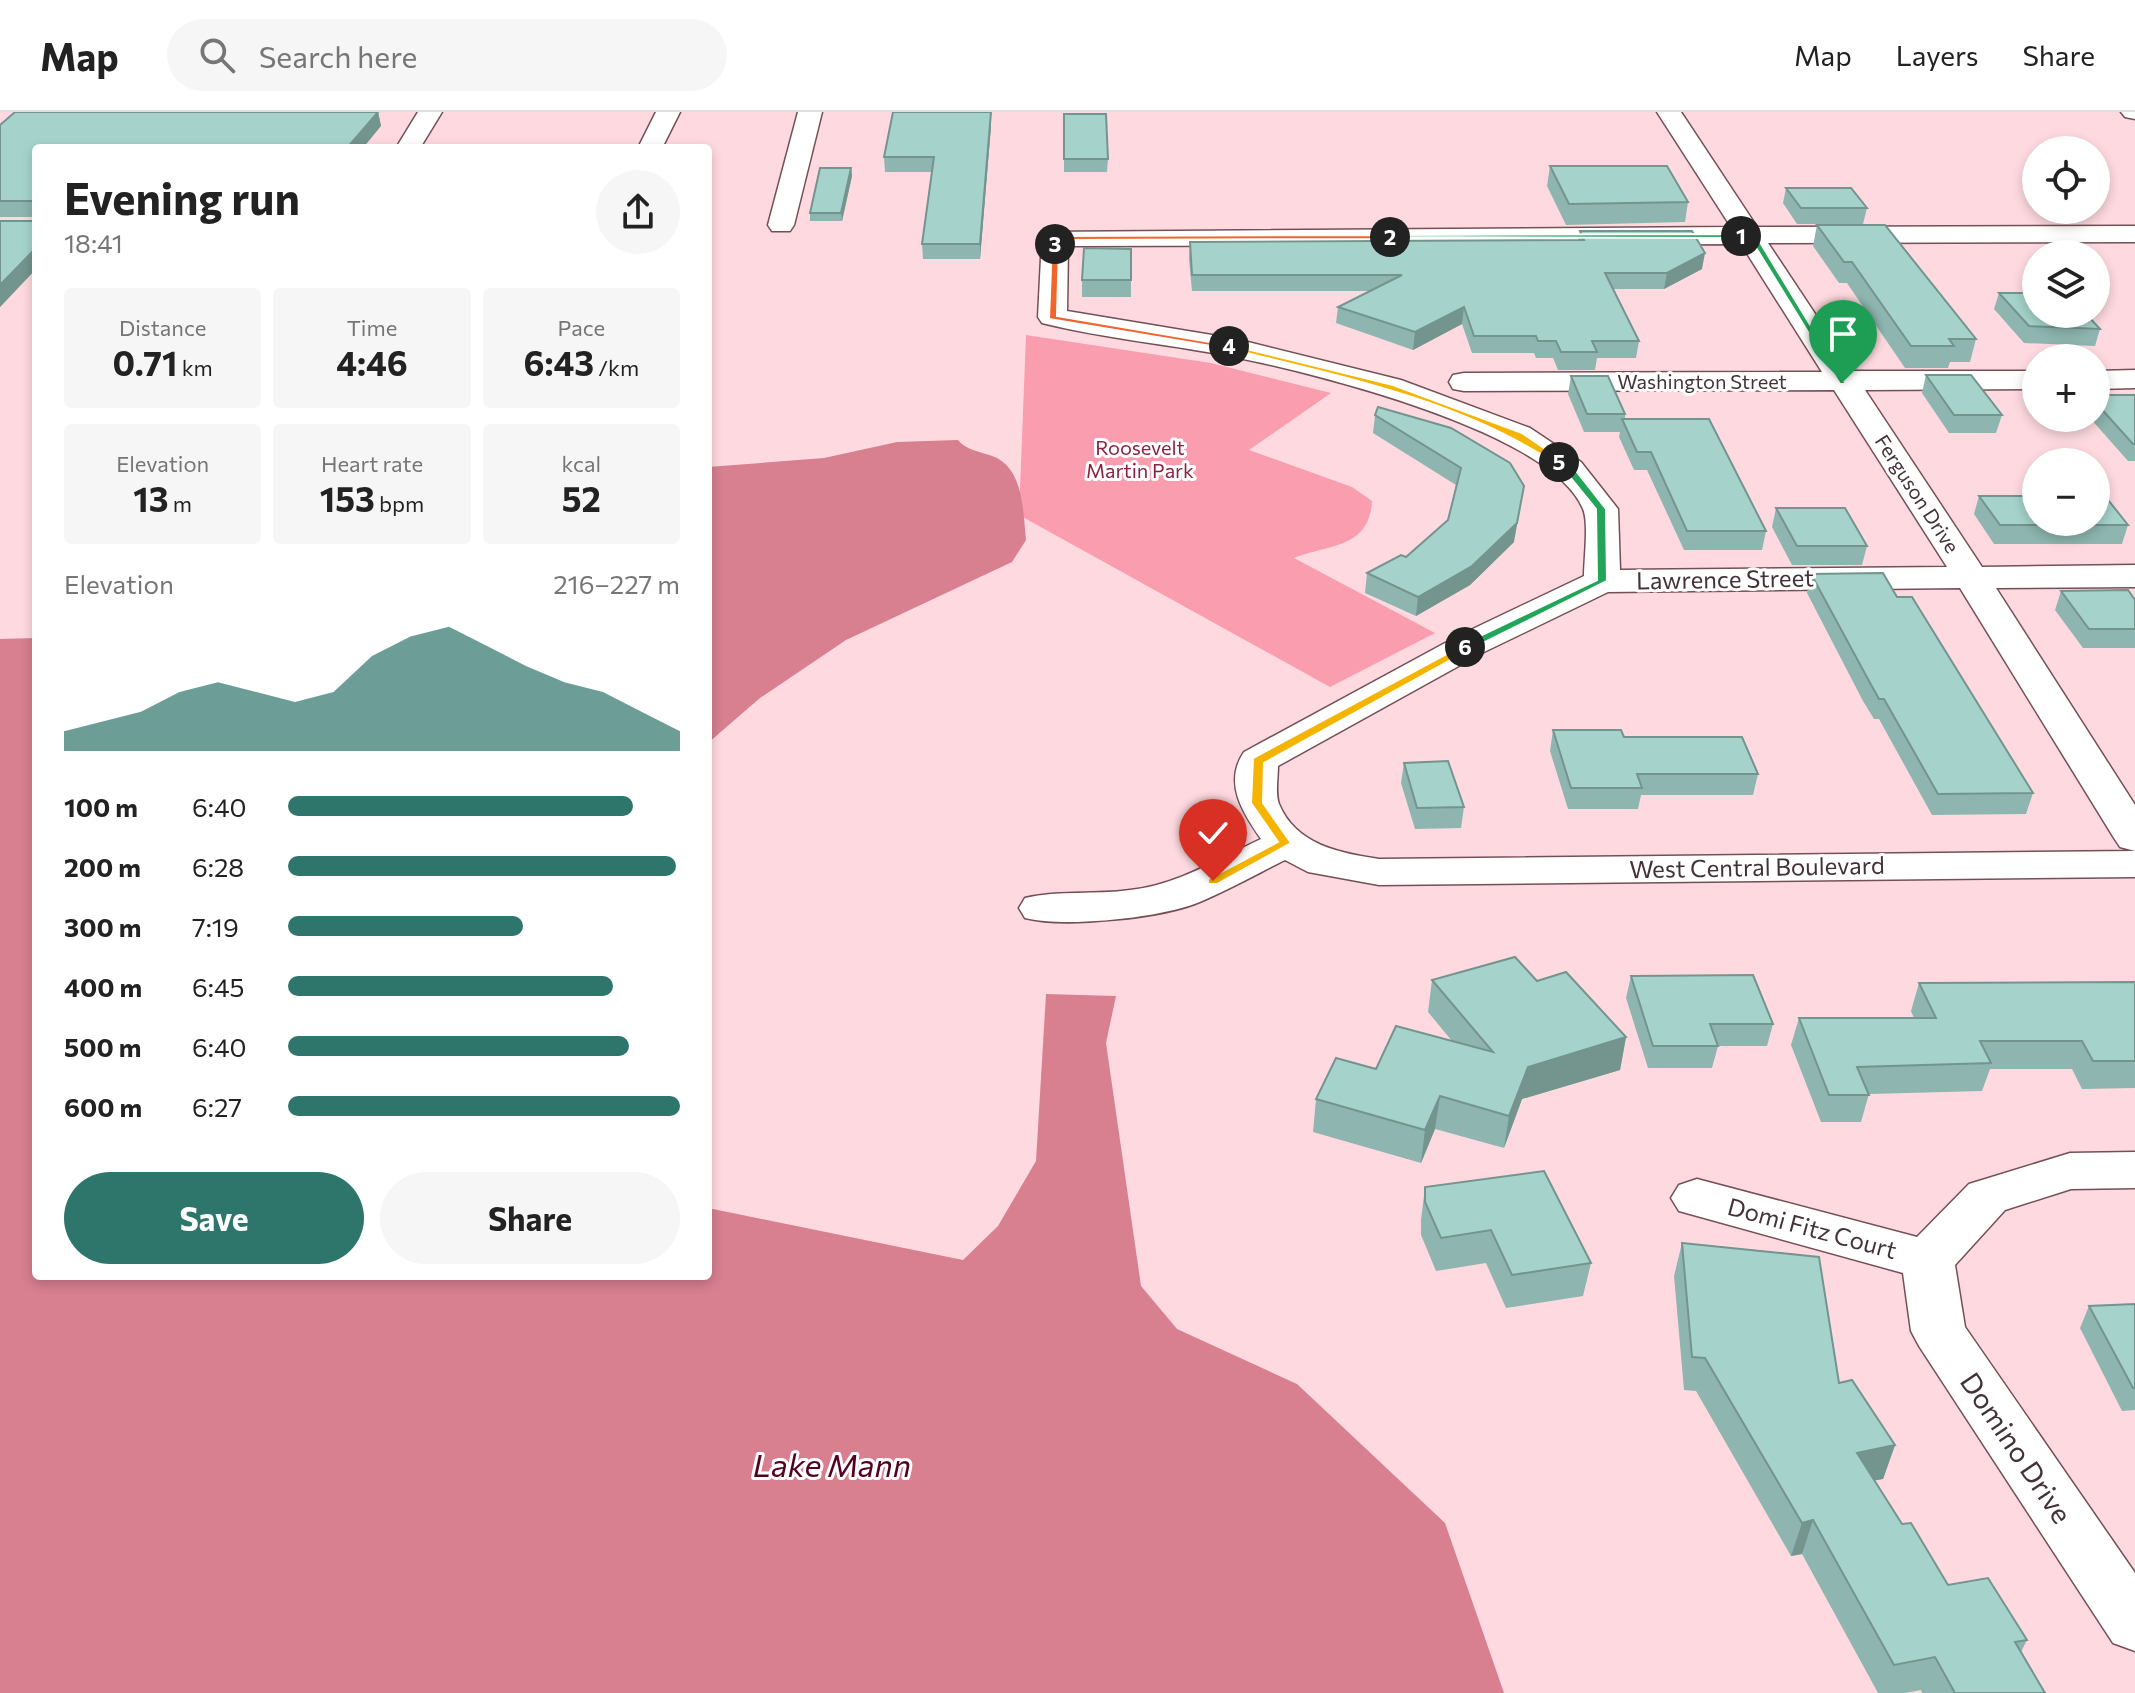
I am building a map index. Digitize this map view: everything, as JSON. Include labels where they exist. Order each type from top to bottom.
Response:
[{"type":"street","points":[[410,144],[430,112]]},
{"type":"street","points":[[652,144],[668,112]]},
{"type":"street","points":[[781,225],[810,112]]},
{"type":"street","name":"Ferguson Drive","points":[[1669,112],[1971,577],[2135,838]]},
{"type":"street","points":[[1041,908],[1130,904],[1184,893],[1285,843],[1257,803],[1258,761],[1471,644],[1602,581],[1601,509],[1569,469],[1519,435],[1390,387],[1344,375],[1236,348],[1052,317],[1055,238],[2135,234]]},
{"type":"street","points":[[2110,380],[2135,379]]},
{"type":"street","name":"Washington Street","points":[[1464,382],[2022,380]]},
{"type":"street","name":"Lawrence Street","points":[[1602,581],[2135,576]]},
{"type":"street","name":"West Central Boulevard","points":[[1285,843],[1323,863],[1379,872],[2135,864]]},
{"type":"street","points":[[1928,1260],[1987,1197],[2070,1171],[2135,1170]]},
{"type":"street","name":"Domi Fitz Court","points":[[1697,1198],[1928,1260]]},
{"type":"street","name":"Domino Drive","points":[[1928,1260],[1938,1331],[2135,1624]]},
{"type":"green space","name":"Roosevelt Martin Park","points":[[1026,335],[1211,363],[1331,393],[1249,450],[1352,487],[1372,501],[1369,517],[1355,536],[1294,558],[1435,633],[1330,687],[1019,515]]},
{"type":"water","points":[[958,440],[1003,462],[1016,480],[1020,492],[1026,540],[1012,562],[846,640],[760,698],[712,740],[712,467],[824,458],[897,442]]},
{"type":"water","name":"Lake Mann","points":[[32,638],[32,1280],[712,1280],[712,1209],[963,1260],[998,1226],[1036,1161],[1046,994],[1116,996],[1106,1043],[1141,1286],[1177,1329],[1297,1384],[1445,1523],[1504,1693],[0,1693],[0,639]]},
{"type":"building","points":[[15,112],[378,112],[350,144],[32,144],[32,201],[0,201],[0,125]]},
{"type":"building","points":[[893,112],[991,112],[980,244],[922,244],[934,157],[884,157]]},
{"type":"building","points":[[1064,114],[1106,114],[1108,159],[1064,159]]},
{"type":"building","points":[[1550,166],[1667,166],[1688,202],[1569,204]]},
{"type":"building","points":[[820,168],[851,168],[841,213],[810,213]]},
{"type":"building","points":[[1786,188],[1851,188],[1867,208],[1801,208]]},
{"type":"building","points":[[0,221],[32,221],[32,252],[0,285]]},
{"type":"building","points":[[1817,225],[1885,225],[1976,339],[1949,339],[1954,346],[1911,346],[1852,262],[1844,262]]},
{"type":"building","points":[[1580,231],[1692,231],[1705,253],[1667,273],[1605,273],[1639,341],[1592,341],[1597,352],[1561,352],[1556,341],[1538,341],[1536,336],[1474,336],[1464,307],[1415,332],[1338,307],[1402,275],[1192,275],[1190,242],[1584,240]]},
{"type":"building","points":[[1084,248],[1131,249],[1131,280],[1082,280]]},
{"type":"building","points":[[1999,293],[2022,293],[2022,318]]},
{"type":"building","points":[[1926,375],[1971,375],[2002,415],[1954,415]]},
{"type":"building","points":[[1571,376],[1608,376],[1625,414],[1587,414]]},
{"type":"building","points":[[2110,395],[2135,395],[2133,444],[2110,419]]},
{"type":"building","points":[[1378,407],[1451,428],[1510,463],[1524,486],[1517,523],[1472,566],[1418,597],[1367,573],[1401,555],[1406,557],[1448,520],[1461,468],[1375,415]]},
{"type":"building","points":[[1622,419],[1709,419],[1766,531],[1687,531],[1651,452],[1637,452]]},
{"type":"building","points":[[1979,496],[2022,496],[2022,525],[2000,525]]},
{"type":"building","points":[[2110,502],[2128,525],[2110,525]]},
{"type":"building","points":[[1776,508],[1845,508],[1867,546],[1797,546]]},
{"type":"building","points":[[1883,573],[1897,597],[1912,597],[2033,793],[1938,794],[1884,699],[1879,699],[1811,574]]},
{"type":"building","points":[[2128,590],[2135,600],[2135,629],[2089,629],[2061,591]]},
{"type":"building","points":[[1553,730],[1621,730],[1624,737],[1742,737],[1758,774],[1637,774],[1642,788],[1571,788]]},
{"type":"building","points":[[1448,761],[1464,807],[1417,808],[1404,763]]},
{"type":"building","points":[[1515,957],[1537,981],[1566,972],[1626,1037],[1528,1067],[1509,1116],[1440,1096],[1425,1130],[1316,1099],[1336,1058],[1376,1069],[1396,1026],[1493,1052],[1432,980]]},
{"type":"building","points":[[1753,975],[1773,1024],[1710,1024],[1718,1046],[1653,1046],[1631,976]]},
{"type":"building","points":[[2135,982],[2135,1061],[2093,1061],[2082,1041],[1980,1041],[1991,1063],[1857,1067],[1869,1095],[1829,1095],[1799,1018],[1936,1018],[1919,983]]},
{"type":"building","points":[[1544,1171],[1591,1263],[1512,1275],[1491,1230],[1441,1238],[1425,1202],[1425,1187]]},
{"type":"building","points":[[1682,1243],[1819,1257],[1839,1383],[1852,1380],[1895,1445],[1857,1453],[1902,1524],[1911,1523],[1948,1585],[1988,1578],[2027,1640],[2015,1642],[2045,1693],[1955,1693],[1935,1657],[1894,1665],[1813,1520],[1802,1523],[1705,1358],[1692,1357]]},
{"type":"building","points":[[2135,1304],[2135,1388],[2133,1388],[2089,1306]]},
{"type":"route","points":[[1213,881],[1285,843],[1257,803],[1258,761],[1471,644],[1602,581],[1601,509],[1569,469],[1519,435],[1390,387],[1236,348],[1052,317],[1055,238],[1752,236],[1843,382]]}]
